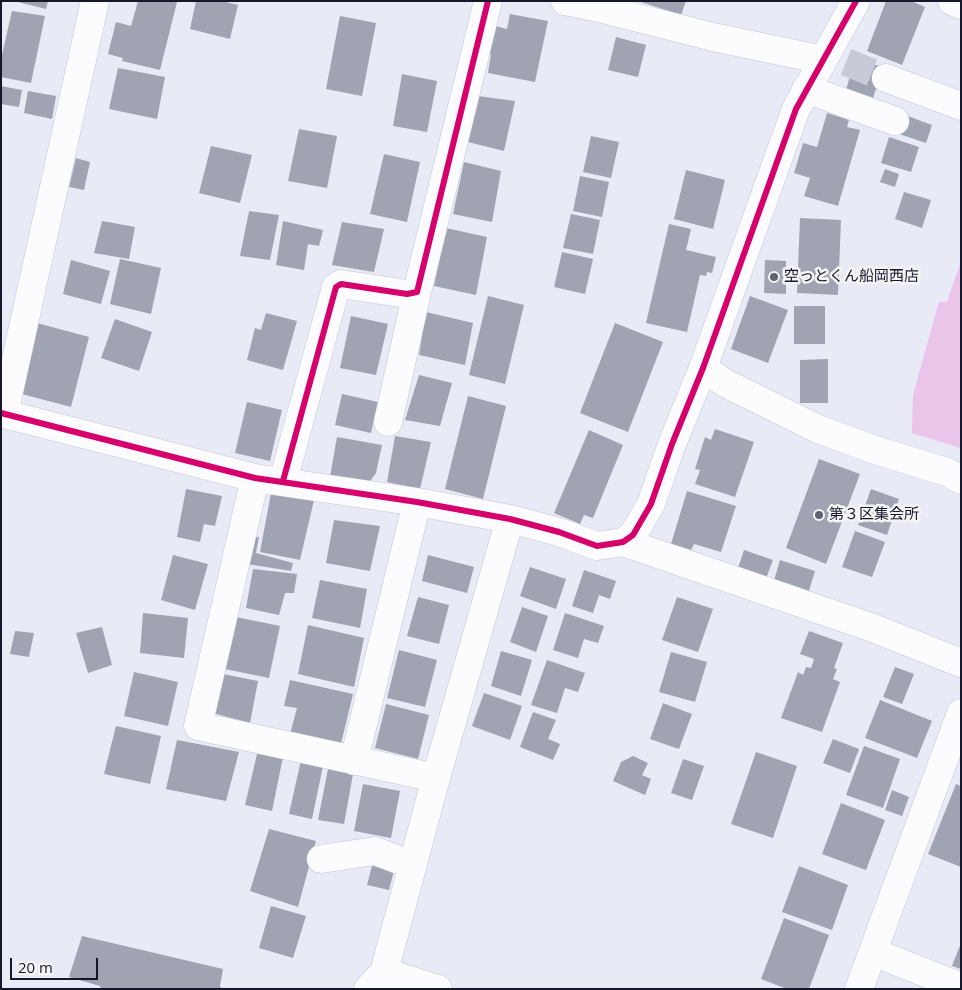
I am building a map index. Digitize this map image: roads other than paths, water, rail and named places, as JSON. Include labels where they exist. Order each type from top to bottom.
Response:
[{"type":"street","points":[[95,1],[3,413],[255,478],[417,502],[510,519],[560,532],[597,546],[623,542],[633,535],[651,504],[672,444],[703,368],[796,108],[806,90],[832,59],[856,1]]},
{"type":"street","points":[[388,422],[417,292],[488,1]]},
{"type":"street","points":[[565,1],[600,5],[713,37],[832,59]]},
{"type":"street","points":[[952,1],[961,5]]},
{"type":"street","points":[[886,78],[961,106]]},
{"type":"street","points":[[806,90],[895,121]]},
{"type":"street","points":[[283,481],[336,287],[341,284],[407,294],[417,292]]},
{"type":"street","points":[[703,368],[725,383],[818,429],[875,450],[947,472],[961,480]]},
{"type":"street","points":[[255,478],[198,726],[436,778]]},
{"type":"street","points":[[354,761],[417,502]]},
{"type":"street","points":[[438,989],[373,984],[412,866],[510,519]]},
{"type":"street","points":[[623,542],[855,622],[961,663]]},
{"type":"street","points":[[859,989],[955,747],[961,713]]},
{"type":"street","points":[[321,859],[375,851],[412,866]]},
{"type":"street","points":[[873,952],[961,987]]},
{"type":"tunnel","points":[[846,62],[886,78]]},
{"type":"place","name":"空っとくん船岡西店","points":[[774,277]]},
{"type":"place","name":"第３区集会所","points":[[819,515]]}]
